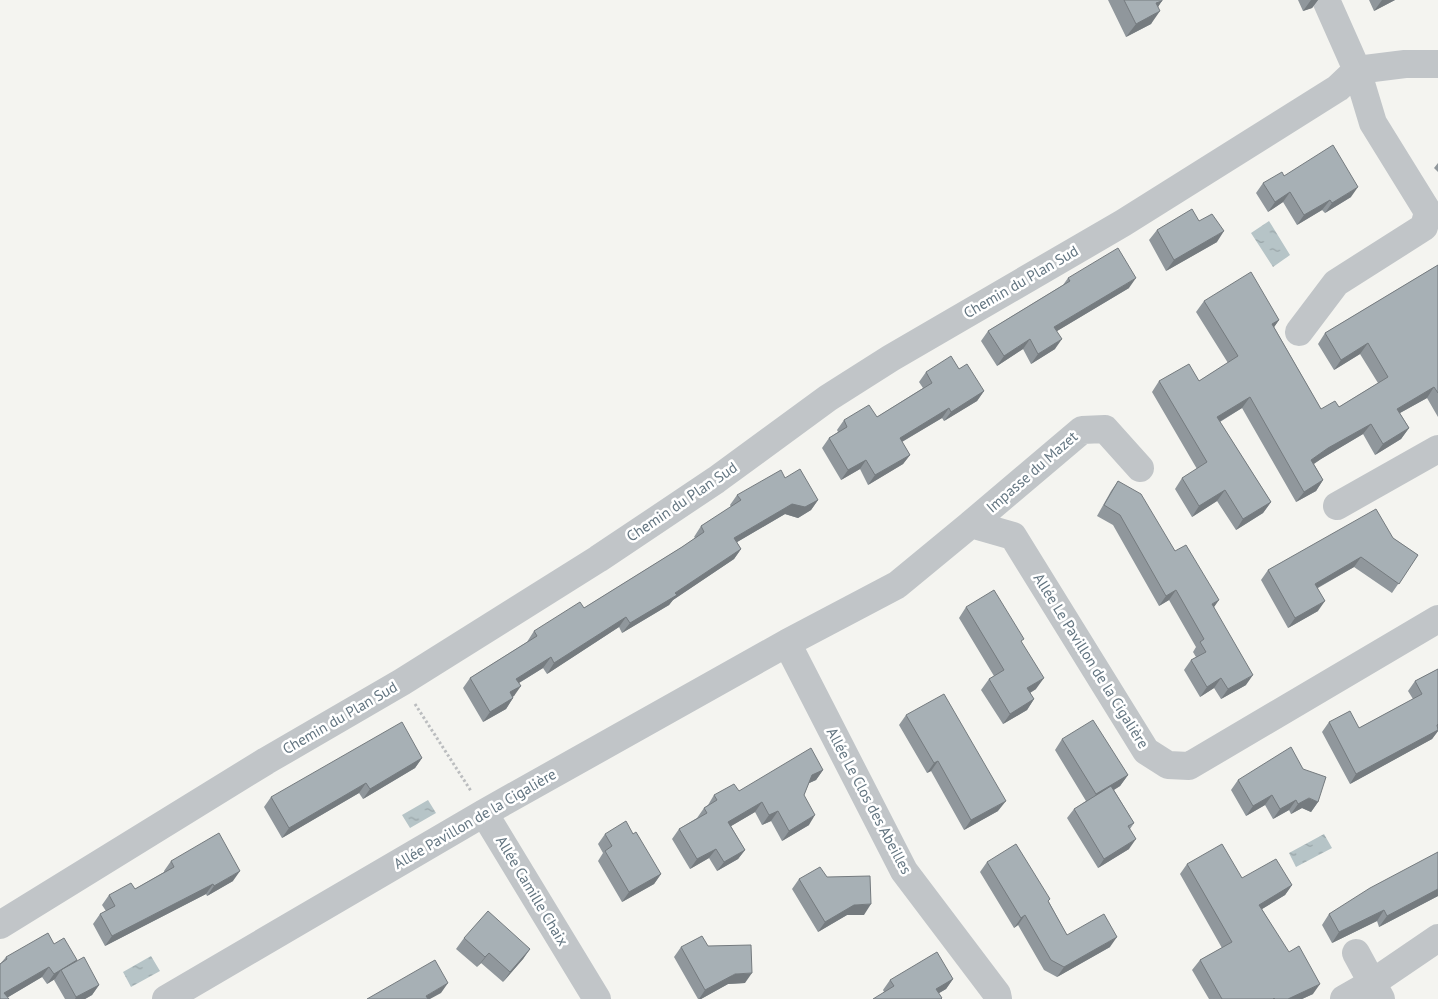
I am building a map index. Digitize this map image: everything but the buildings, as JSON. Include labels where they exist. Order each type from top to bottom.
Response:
[{"type":"street","points":[[1299,332],[1336,283],[1424,227],[1428,212],[1373,123],[1357,70],[1326,0]]},
{"type":"street","points":[[1357,70],[1406,64],[1438,64]]},
{"type":"street","name":"Chemin du Plan Sud","points":[[0,925],[266,761],[402,682],[598,559],[716,480],[828,398],[1004,290],[1124,223],[1338,88],[1357,70]]},
{"type":"street","name":"Impasse du Mazet","points":[[971,524],[1082,430],[1106,429],[1140,468]]},
{"type":"street","points":[[1337,506],[1438,449]]},
{"type":"street","points":[[787,644],[897,585],[971,524]]},
{"type":"street","name":"Allée Le Pavillon de la Cigalière","points":[[971,524],[1013,536],[1146,751],[1168,766],[1189,766],[1438,619]]},
{"type":"street","name":"Allée Pavillon de la Cigalière","points":[[166,999],[484,813],[787,644]]},
{"type":"street","name":"Allée Le Clos des Abeilles","points":[[787,644],[904,871],[997,994],[998,999]]},
{"type":"street","name":"Allée Camille Chaix","points":[[484,813],[597,999]]},
{"type":"street","points":[[1344,999],[1377,991],[1438,938]]},
{"type":"street","points":[[1356,954],[1377,991]]},
{"type":"path","points":[[402,682],[484,813]]},
{"type":"water","points":[[1269,221],[1290,255],[1273,267],[1251,233]]},
{"type":"water","points":[[428,800],[436,813],[410,828],[402,815]]},
{"type":"water","points":[[1324,834],[1332,848],[1296,867],[1289,853]]},
{"type":"water","points":[[151,956],[160,971],[131,987],[123,972]]}]
